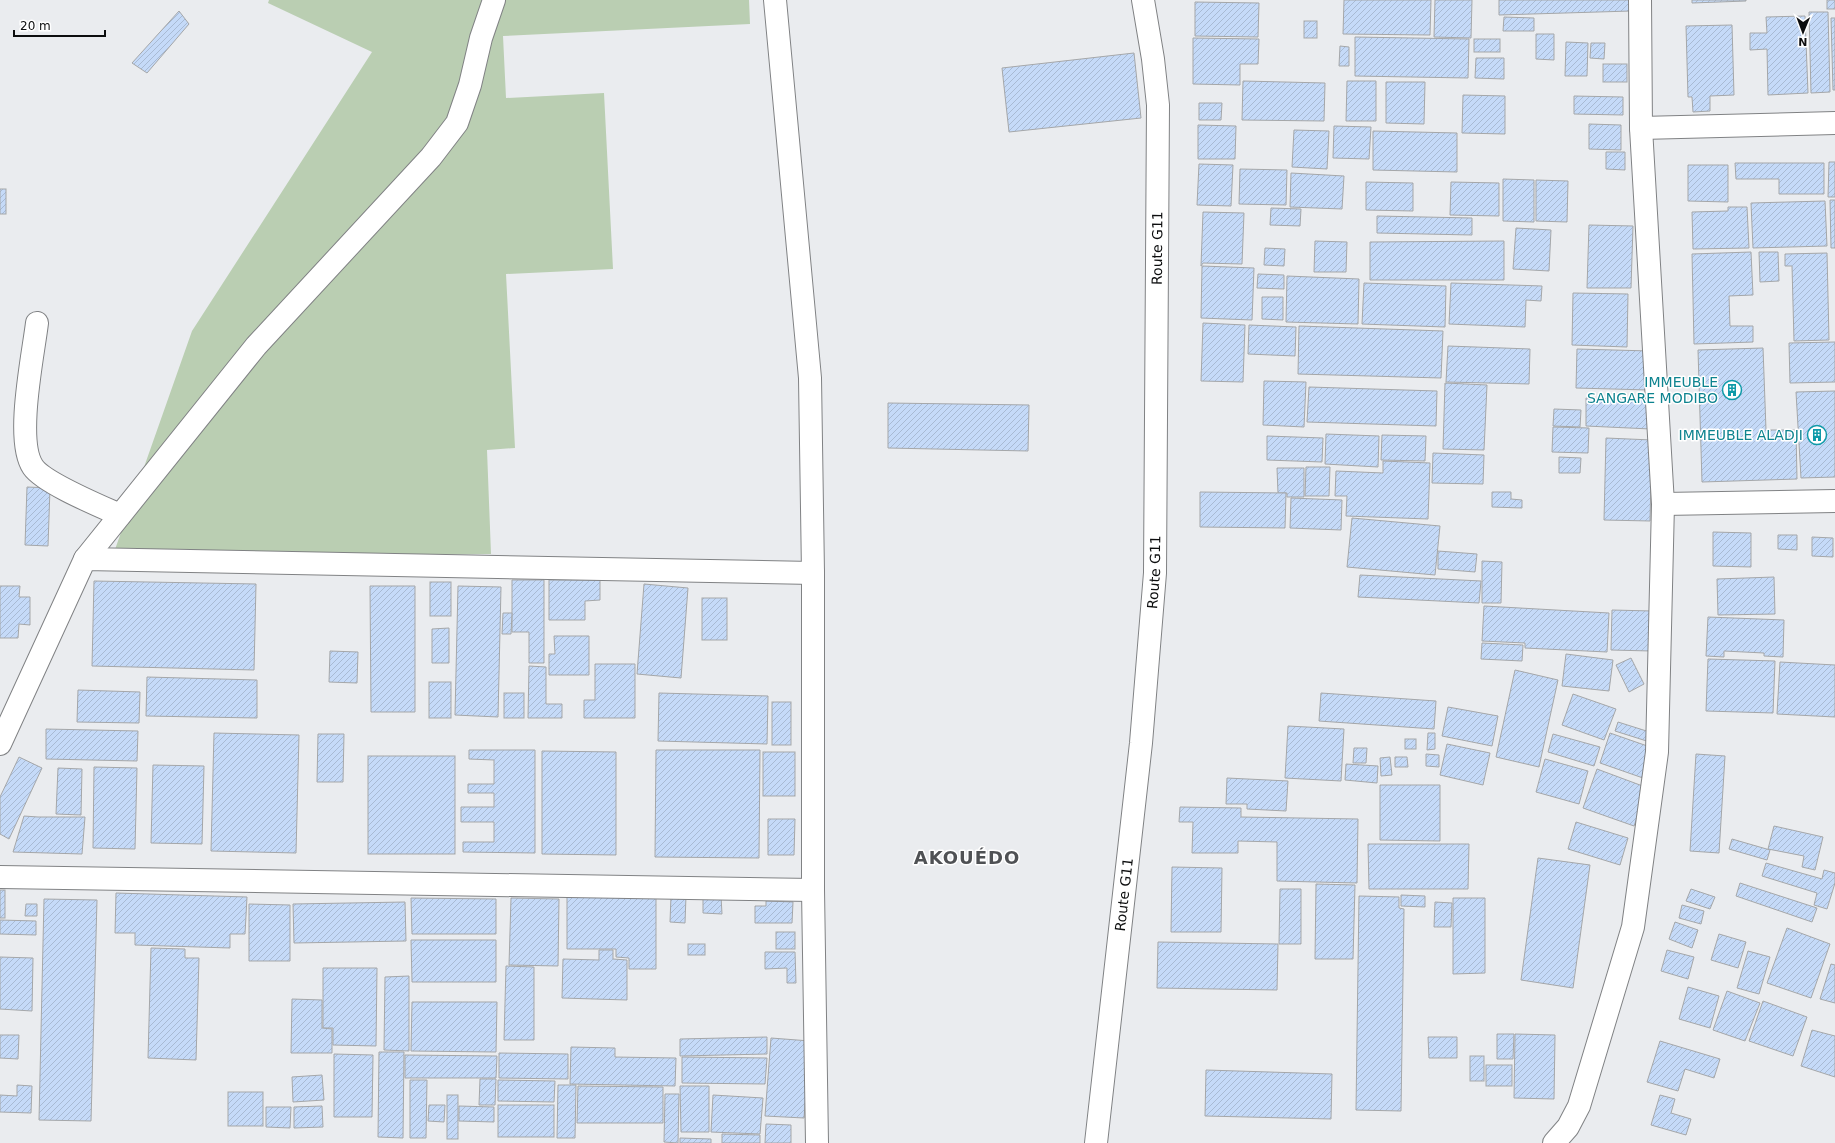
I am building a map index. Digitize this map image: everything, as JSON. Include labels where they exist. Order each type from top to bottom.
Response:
[{"type":"street","points":[[0,744],[85,559],[256,346],[431,157],[457,123],[470,85],[481,38],[494,0]]},
{"type":"street","points":[[775,0],[810,378],[814,573],[814,890],[817,1143]]},
{"type":"street","name":"Route G11","points":[[1096,1143],[1141,743],[1155,572],[1158,105],[1153,59],[1143,0]]},
{"type":"street","points":[[1554,1143],[1568,1127],[1579,1106],[1633,927],[1657,752],[1663,504],[1642,128],[1640,0]]},
{"type":"street","points":[[1642,128],[1835,123]]},
{"type":"street","points":[[37,323],[24,425],[26,450],[33,467],[47,480],[120,515]]},
{"type":"street","points":[[1663,504],[1835,501]]},
{"type":"street","points":[[85,559],[814,573]]},
{"type":"street","points":[[0,877],[814,890]]},
{"type":"green space","points":[[269,0],[749,0],[750,24],[503,36],[506,98],[604,93],[613,269],[506,274],[515,448],[487,450],[491,554],[112,558],[192,331],[372,52],[268,3]]},
{"type":"building","points":[[1344,0],[1431,0],[1430,35],[1343,34]]},
{"type":"building","points":[[1435,0],[1472,0],[1471,38],[1434,37]]},
{"type":"building","points":[[1499,0],[1631,0],[1631,11],[1499,15]]},
{"type":"building","points":[[1692,0],[1746,0],[1746,1],[1692,3]]},
{"type":"building","points":[[1827,0],[1835,0],[1835,9],[1827,9]]},
{"type":"building","points":[[1195,2],[1259,3],[1258,37],[1195,36]]},
{"type":"building","points":[[179,11],[189,24],[147,73],[132,63]]},
{"type":"building","points":[[1809,12],[1828,12],[1830,92],[1811,93]]},
{"type":"building","points":[[1805,16],[1808,93],[1768,95],[1767,49],[1750,50],[1750,33],[1767,33],[1766,17]]},
{"type":"building","points":[[1504,17],[1534,18],[1534,31],[1503,31]]},
{"type":"building","points":[[1831,18],[1835,18],[1835,90],[1833,90]]},
{"type":"building","points":[[1304,21],[1317,21],[1317,38],[1304,38]]},
{"type":"building","points":[[1732,25],[1734,95],[1710,96],[1710,111],[1693,112],[1692,97],[1688,97],[1686,26]]},
{"type":"building","points":[[1536,34],[1554,34],[1554,60],[1536,59]]},
{"type":"building","points":[[1355,37],[1469,39],[1468,78],[1355,76]]},
{"type":"building","points":[[1193,38],[1259,39],[1258,64],[1240,64],[1240,85],[1193,84]]},
{"type":"building","points":[[1474,39],[1500,39],[1500,52],[1474,52]]},
{"type":"building","points":[[1566,42],[1588,43],[1587,76],[1565,76]]},
{"type":"building","points":[[1591,43],[1605,43],[1604,59],[1590,58]]},
{"type":"building","points":[[1340,46],[1349,47],[1349,66],[1339,66]]},
{"type":"building","points":[[1134,53],[1141,118],[1009,132],[1002,68]]},
{"type":"building","points":[[1476,58],[1504,58],[1504,79],[1475,78]]},
{"type":"building","points":[[1603,64],[1627,64],[1627,82],[1603,82]]},
{"type":"building","points":[[1243,81],[1325,83],[1324,121],[1242,120]]},
{"type":"building","points":[[1347,81],[1376,81],[1376,121],[1346,121]]},
{"type":"building","points":[[1386,82],[1425,82],[1424,124],[1386,123]]},
{"type":"building","points":[[1463,95],[1505,96],[1505,134],[1462,133]]},
{"type":"building","points":[[1574,96],[1623,97],[1623,115],[1574,114]]},
{"type":"building","points":[[1199,103],[1222,103],[1221,120],[1199,120]]},
{"type":"building","points":[[1589,124],[1621,125],[1621,150],[1589,149]]},
{"type":"building","points":[[1198,125],[1236,126],[1235,159],[1198,159]]},
{"type":"building","points":[[1334,126],[1371,127],[1369,159],[1333,158]]},
{"type":"building","points":[[1294,130],[1329,131],[1327,169],[1292,167]]},
{"type":"building","points":[[1373,131],[1457,133],[1457,172],[1373,170]]},
{"type":"building","points":[[1606,152],[1625,152],[1625,170],[1606,169]]},
{"type":"building","points":[[1829,162],[1835,162],[1835,197],[1828,197]]},
{"type":"building","points":[[1735,163],[1824,163],[1824,194],[1779,194],[1779,179],[1736,179]]},
{"type":"building","points":[[1199,164],[1233,165],[1231,206],[1197,205]]},
{"type":"building","points":[[1688,165],[1728,165],[1728,202],[1688,201]]},
{"type":"building","points":[[1240,169],[1287,170],[1286,205],[1239,204]]},
{"type":"building","points":[[1291,173],[1344,176],[1342,209],[1290,207]]},
{"type":"building","points":[[1503,179],[1534,180],[1534,222],[1503,221]]},
{"type":"building","points":[[1536,180],[1568,181],[1567,222],[1536,221]]},
{"type":"building","points":[[1366,182],[1413,183],[1413,211],[1366,210]]},
{"type":"building","points":[[1451,182],[1499,183],[1499,216],[1450,215]]},
{"type":"building","points":[[0,189],[6,189],[6,214],[0,214]]},
{"type":"building","points":[[1830,200],[1835,200],[1835,248],[1831,248]]},
{"type":"building","points":[[1825,201],[1827,246],[1753,248],[1751,203]]},
{"type":"building","points":[[1728,207],[1747,207],[1749,248],[1693,249],[1692,212],[1728,211]]},
{"type":"building","points":[[1271,208],[1301,209],[1300,226],[1270,225]]},
{"type":"building","points":[[1203,212],[1244,213],[1242,264],[1203,263],[1201,266]]},
{"type":"building","points":[[1377,216],[1472,218],[1472,235],[1377,233]]},
{"type":"building","points":[[1589,225],[1633,226],[1631,288],[1587,288]]},
{"type":"building","points":[[1516,228],[1551,230],[1549,271],[1513,269]]},
{"type":"building","points":[[1315,241],[1347,242],[1346,272],[1314,272]]},
{"type":"building","points":[[1504,241],[1504,280],[1370,280],[1370,242]]},
{"type":"building","points":[[1265,248],[1285,249],[1284,266],[1264,265]]},
{"type":"building","points":[[1751,252],[1753,295],[1729,296],[1730,326],[1753,326],[1753,342],[1694,344],[1692,254]]},
{"type":"building","points":[[1759,252],[1778,252],[1779,281],[1760,282]]},
{"type":"building","points":[[1827,253],[1829,340],[1794,341],[1792,266],[1785,266],[1785,254]]},
{"type":"building","points":[[1202,266],[1254,268],[1252,320],[1201,318]]},
{"type":"building","points":[[1258,274],[1284,275],[1284,289],[1257,288]]},
{"type":"building","points":[[1287,276],[1359,279],[1358,324],[1286,322]]},
{"type":"building","points":[[1364,283],[1446,286],[1445,327],[1362,324]]},
{"type":"building","points":[[1451,283],[1542,286],[1541,301],[1526,300],[1525,327],[1449,324]]},
{"type":"building","points":[[1573,293],[1628,294],[1627,347],[1572,345]]},
{"type":"building","points":[[1262,297],[1283,297],[1283,320],[1262,319]]},
{"type":"building","points":[[1203,323],[1245,325],[1243,382],[1201,381]]},
{"type":"building","points":[[1249,325],[1296,327],[1295,356],[1248,354]]},
{"type":"building","points":[[1299,326],[1443,331],[1441,378],[1298,374]]},
{"type":"building","points":[[1835,342],[1835,382],[1790,383],[1789,343]]},
{"type":"building","points":[[1448,346],[1530,349],[1529,384],[1446,382]]},
{"type":"building","name":"IMMEUBLE SANGARE MODIBO","points":[[1763,348],[1766,430],[1796,430],[1797,479],[1702,482],[1698,350]]},
{"type":"building","points":[[1577,349],[1650,351],[1649,390],[1576,388]]},
{"type":"building","points":[[1264,381],[1306,382],[1304,427],[1263,425]]},
{"type":"building","points":[[1445,383],[1487,385],[1484,450],[1443,449]]},
{"type":"building","points":[[1309,387],[1437,391],[1436,426],[1307,422]]},
{"type":"building","name":"IMMEUBLE ALADJI","points":[[1835,391],[1835,477],[1801,478],[1796,392]]},
{"type":"building","points":[[1586,398],[1652,400],[1651,429],[1586,426]]},
{"type":"building","points":[[888,403],[1029,405],[1028,451],[888,448]]},
{"type":"building","points":[[1554,409],[1581,410],[1580,427],[1553,426]]},
{"type":"building","points":[[1553,427],[1589,428],[1588,453],[1552,452]]},
{"type":"building","points":[[1326,434],[1379,436],[1378,467],[1325,464]]},
{"type":"building","points":[[1382,435],[1426,436],[1425,461],[1381,460]]},
{"type":"building","points":[[1267,436],[1323,438],[1322,462],[1267,460]]},
{"type":"building","points":[[1606,438],[1652,440],[1650,521],[1604,520]]},
{"type":"building","points":[[1433,453],[1484,455],[1483,484],[1432,483]]},
{"type":"building","points":[[1559,457],[1581,458],[1580,473],[1559,473]]},
{"type":"building","points":[[1383,461],[1430,463],[1428,519],[1346,516],[1347,496],[1335,496],[1336,471],[1383,473]]},
{"type":"building","points":[[1306,467],[1330,467],[1329,496],[1305,496]]},
{"type":"building","points":[[1277,468],[1304,468],[1304,497],[1287,497],[1287,493],[1278,493]]},
{"type":"building","points":[[27,487],[50,488],[48,546],[25,545]]},
{"type":"building","points":[[1200,492],[1286,493],[1285,528],[1200,527]]},
{"type":"building","points":[[1492,492],[1511,492],[1511,499],[1522,500],[1522,508],[1492,507]]},
{"type":"building","points":[[1291,498],[1342,500],[1341,530],[1290,528]]},
{"type":"building","points":[[1352,518],[1440,526],[1435,575],[1347,567]]},
{"type":"building","points":[[1713,532],[1751,533],[1751,567],[1713,566]]},
{"type":"building","points":[[1778,535],[1797,535],[1797,550],[1778,549]]},
{"type":"building","points":[[1812,537],[1833,538],[1833,557],[1812,556]]},
{"type":"building","points":[[1438,551],[1477,554],[1475,572],[1438,569]]},
{"type":"building","points":[[1482,561],[1502,562],[1501,603],[1482,603]]},
{"type":"building","points":[[1360,575],[1481,581],[1479,603],[1358,597]]},
{"type":"building","points":[[1774,577],[1775,614],[1718,615],[1717,579]]},
{"type":"building","points":[[512,580],[544,580],[544,663],[529,663],[529,632],[512,632]]},
{"type":"building","points":[[549,580],[600,580],[600,600],[585,601],[585,620],[549,620]]},
{"type":"building","points":[[94,581],[256,584],[254,670],[92,666]]},
{"type":"building","points":[[430,582],[451,582],[451,616],[430,616]]},
{"type":"building","points":[[644,584],[688,588],[681,678],[637,674]]},
{"type":"building","points":[[0,586],[20,586],[19,597],[30,597],[30,625],[19,624],[18,638],[0,638]]},
{"type":"building","points":[[370,586],[415,586],[415,712],[371,712]]},
{"type":"building","points":[[458,586],[501,587],[498,717],[455,715]]},
{"type":"building","points":[[702,598],[727,598],[727,640],[702,640]]},
{"type":"building","points":[[1484,606],[1609,613],[1607,652],[1525,648],[1525,643],[1482,641]]},
{"type":"building","points":[[1612,610],[1652,611],[1651,651],[1611,650]]},
{"type":"building","points":[[503,613],[512,613],[511,634],[502,634]]},
{"type":"building","points":[[1708,617],[1784,620],[1783,657],[1764,656],[1764,653],[1724,651],[1724,657],[1706,656]]},
{"type":"building","points":[[449,628],[449,663],[432,663],[432,629]]},
{"type":"building","points":[[554,636],[589,636],[589,675],[549,675],[549,654],[555,654]]},
{"type":"building","points":[[1482,643],[1523,645],[1522,661],[1481,659]]},
{"type":"building","points":[[330,651],[358,652],[357,683],[329,682]]},
{"type":"building","points":[[1566,654],[1613,660],[1609,691],[1562,686]]},
{"type":"building","points":[[1631,658],[1644,684],[1629,692],[1616,665]]},
{"type":"building","points":[[1708,659],[1775,661],[1773,713],[1706,711]]},
{"type":"building","points":[[1780,662],[1835,665],[1835,717],[1777,714]]},
{"type":"building","points":[[595,664],[635,664],[635,718],[584,718],[584,700],[595,700]]},
{"type":"building","points":[[529,666],[546,667],[546,704],[562,704],[562,718],[528,718]]},
{"type":"building","points":[[1515,670],[1558,680],[1539,767],[1496,757]]},
{"type":"building","points":[[147,677],[257,680],[257,718],[146,716]]},
{"type":"building","points":[[429,682],[451,682],[451,718],[429,718]]},
{"type":"building","points":[[78,690],[140,692],[139,723],[77,722]]},
{"type":"building","points":[[504,693],[524,693],[524,718],[504,718]]},
{"type":"building","points":[[659,693],[768,696],[767,744],[658,741]]},
{"type":"building","points":[[1321,693],[1436,701],[1434,729],[1319,721]]},
{"type":"building","points":[[1573,694],[1616,709],[1604,740],[1562,725]]},
{"type":"building","points":[[772,702],[791,702],[791,745],[772,745]]},
{"type":"building","points":[[1448,707],[1498,716],[1492,746],[1442,736]]},
{"type":"building","points":[[1618,722],[1656,734],[1653,743],[1615,731]]},
{"type":"building","points":[[1288,726],[1344,729],[1341,781],[1285,778]]},
{"type":"building","points":[[46,729],[138,731],[137,761],[46,759]]},
{"type":"building","points":[[214,733],[299,735],[296,853],[211,851]]},
{"type":"building","points":[[1428,733],[1435,733],[1435,749],[1427,750]]},
{"type":"building","points":[[1610,733],[1653,748],[1643,778],[1600,763]]},
{"type":"building","points":[[318,734],[344,734],[343,782],[317,782]]},
{"type":"building","points":[[1553,734],[1600,747],[1594,766],[1548,752]]},
{"type":"building","points":[[1405,739],[1416,739],[1416,749],[1405,749]]},
{"type":"building","points":[[1447,744],[1490,753],[1483,785],[1440,775]]},
{"type":"building","points":[[1354,748],[1367,748],[1366,763],[1353,763]]},
{"type":"building","points":[[469,750],[535,750],[535,853],[463,852],[463,842],[494,842],[494,822],[461,822],[461,807],[494,807],[494,793],[468,793],[468,784],[494,784],[494,760],[469,759]]},
{"type":"building","points":[[656,750],[760,750],[759,858],[655,857]]},
{"type":"building","points":[[542,751],[616,752],[616,855],[542,854]]},
{"type":"building","points":[[763,752],[795,752],[795,796],[763,796]]},
{"type":"building","points":[[1426,754],[1439,755],[1439,767],[1426,766]]},
{"type":"building","points":[[1696,754],[1725,756],[1719,853],[1690,851]]},
{"type":"building","points":[[368,756],[455,756],[455,854],[368,854]]},
{"type":"building","points":[[19,757],[42,768],[9,839],[0,834],[0,797]]},
{"type":"building","points":[[1390,757],[1392,775],[1381,776],[1380,758]]},
{"type":"building","points":[[1395,757],[1407,757],[1408,767],[1395,767]]},
{"type":"building","points":[[1545,759],[1588,771],[1579,804],[1536,792]]},
{"type":"building","points":[[1346,764],[1378,766],[1377,783],[1345,780]]},
{"type":"building","points":[[153,765],[204,766],[202,844],[151,843]]},
{"type":"building","points":[[94,767],[137,768],[135,849],[93,848]]},
{"type":"building","points":[[58,768],[82,769],[81,815],[56,814]]},
{"type":"building","points":[[1597,769],[1648,788],[1634,826],[1583,808]]},
{"type":"building","points":[[1227,778],[1288,781],[1286,811],[1247,809],[1247,804],[1226,804]]},
{"type":"building","points":[[1380,785],[1440,785],[1440,841],[1380,840]]},
{"type":"building","points":[[1180,807],[1241,808],[1241,817],[1358,819],[1357,883],[1277,881],[1277,842],[1238,841],[1238,853],[1192,853],[1193,822],[1179,822]]},
{"type":"building","points":[[24,816],[85,817],[82,854],[13,852]]},
{"type":"building","points":[[768,819],[795,819],[794,855],[768,855]]},
{"type":"building","points":[[1576,822],[1628,838],[1620,865],[1568,849]]},
{"type":"building","points":[[1774,826],[1823,837],[1815,870],[1802,867],[1804,856],[1768,849]]},
{"type":"building","points":[[1732,839],[1770,850],[1767,860],[1729,849]]},
{"type":"building","points":[[1368,844],[1469,844],[1468,889],[1369,889]]},
{"type":"building","points":[[1538,858],[1590,865],[1573,988],[1521,980]]},
{"type":"building","points":[[1766,863],[1822,879],[1824,870],[1835,873],[1835,883],[1827,909],[1814,905],[1817,893],[1762,876]]},
{"type":"building","points":[[1172,867],[1222,868],[1221,932],[1171,932]]},
{"type":"building","points":[[1740,883],[1817,908],[1812,922],[1736,896]]},
{"type":"building","points":[[1316,884],[1355,885],[1353,959],[1315,959]]},
{"type":"building","points":[[1280,889],[1301,889],[1301,944],[1279,944]]},
{"type":"building","points":[[1691,889],[1715,897],[1710,909],[1686,901]]},
{"type":"building","points":[[0,890],[5,890],[5,918],[0,918]]},
{"type":"building","points":[[116,893],[247,897],[245,934],[230,934],[230,948],[135,945],[135,933],[115,933]]},
{"type":"building","points":[[1401,895],[1425,896],[1425,907],[1401,906]]},
{"type":"building","points":[[671,896],[686,896],[685,923],[670,922]]},
{"type":"building","points":[[703,896],[721,896],[722,914],[703,913]]},
{"type":"building","points":[[1359,896],[1399,897],[1399,908],[1404,909],[1401,1111],[1356,1110]]},
{"type":"building","points":[[567,897],[656,898],[656,969],[629,969],[629,958],[616,957],[616,949],[567,949]]},
{"type":"building","points":[[411,898],[496,899],[496,934],[412,934]]},
{"type":"building","points":[[511,898],[559,899],[558,966],[509,965]]},
{"type":"building","points":[[1453,898],[1485,898],[1485,973],[1453,974]]},
{"type":"building","points":[[44,899],[97,900],[91,1121],[39,1120]]},
{"type":"building","points":[[766,901],[793,902],[792,923],[755,923],[755,906],[766,906]]},
{"type":"building","points":[[405,902],[406,941],[294,943],[293,904]]},
{"type":"building","points":[[1435,902],[1452,903],[1451,927],[1434,927]]},
{"type":"building","points":[[26,904],[37,904],[37,916],[25,916]]},
{"type":"building","points":[[249,904],[290,905],[290,961],[249,961]]},
{"type":"building","points":[[1682,905],[1704,911],[1701,924],[1679,918]]},
{"type":"building","points":[[0,920],[36,921],[36,935],[0,934]]},
{"type":"building","points":[[1675,922],[1698,930],[1692,948],[1669,939]]},
{"type":"building","points":[[1787,928],[1830,944],[1811,998],[1767,983]]},
{"type":"building","points":[[776,932],[795,932],[795,949],[776,949]]},
{"type":"building","points":[[1719,934],[1746,942],[1738,968],[1711,960]]},
{"type":"building","points":[[411,940],[496,940],[496,982],[412,982]]},
{"type":"building","points":[[1158,942],[1278,944],[1277,990],[1157,988]]},
{"type":"building","points":[[688,944],[705,944],[705,955],[688,955]]},
{"type":"building","points":[[151,948],[185,949],[185,958],[199,958],[196,1060],[148,1058]]},
{"type":"building","points":[[599,950],[613,950],[613,959],[627,960],[627,1000],[562,998],[563,959],[599,960]]},
{"type":"building","points":[[1667,950],[1694,957],[1688,979],[1661,971]]},
{"type":"building","points":[[1748,951],[1770,957],[1759,994],[1737,988]]},
{"type":"building","points":[[765,952],[795,952],[796,983],[787,983],[787,968],[765,969]]},
{"type":"building","points":[[0,957],[33,958],[32,1011],[0,1009]]},
{"type":"building","points":[[1831,964],[1835,965],[1835,1003],[1820,999]]},
{"type":"building","points":[[506,966],[534,967],[534,1040],[504,1040]]},
{"type":"building","points":[[323,968],[377,968],[376,1046],[333,1045],[333,1028],[323,1028]]},
{"type":"building","points":[[409,976],[409,1051],[384,1050],[385,977]]},
{"type":"building","points":[[1688,987],[1719,996],[1710,1028],[1679,1019]]},
{"type":"building","points":[[1727,991],[1760,1003],[1745,1041],[1713,1030]]},
{"type":"building","points":[[292,999],[322,1000],[322,1028],[332,1029],[332,1053],[291,1053]]},
{"type":"building","points":[[1763,1001],[1807,1017],[1793,1056],[1749,1041]]},
{"type":"building","points":[[412,1002],[497,1002],[496,1052],[411,1051]]},
{"type":"building","points":[[1812,1030],[1835,1036],[1835,1077],[1801,1066]]},
{"type":"building","points":[[1497,1034],[1514,1034],[1513,1059],[1497,1059]]},
{"type":"building","points":[[1515,1034],[1555,1035],[1554,1099],[1514,1098]]},
{"type":"building","points":[[0,1035],[19,1035],[18,1059],[0,1058]]},
{"type":"building","points":[[767,1037],[767,1054],[680,1056],[680,1039]]},
{"type":"building","points":[[1428,1037],[1457,1037],[1457,1058],[1429,1058]]},
{"type":"building","points":[[771,1038],[810,1041],[804,1118],[765,1116]]},
{"type":"building","points":[[1660,1041],[1720,1059],[1714,1078],[1685,1069],[1678,1091],[1647,1082]]},
{"type":"building","points":[[571,1047],[615,1048],[615,1057],[676,1058],[675,1086],[570,1084]]},
{"type":"building","points":[[379,1052],[404,1052],[403,1138],[378,1137]]},
{"type":"building","points":[[499,1053],[568,1054],[568,1079],[499,1078]]},
{"type":"building","points":[[334,1054],[373,1055],[372,1117],[334,1117]]},
{"type":"building","points":[[405,1055],[497,1056],[496,1078],[405,1078]]},
{"type":"building","points":[[1470,1056],[1484,1056],[1484,1081],[1470,1081]]},
{"type":"building","points":[[682,1057],[767,1058],[765,1084],[682,1083]]},
{"type":"building","points":[[1486,1065],[1512,1065],[1512,1086],[1486,1086]]},
{"type":"building","points":[[1206,1070],[1332,1074],[1331,1119],[1205,1116]]},
{"type":"building","points":[[322,1075],[324,1100],[293,1102],[292,1077]]},
{"type":"building","points":[[480,1079],[496,1079],[495,1105],[479,1105]]},
{"type":"building","points":[[410,1080],[427,1080],[426,1138],[410,1138]]},
{"type":"building","points":[[498,1080],[555,1081],[554,1102],[498,1101]]},
{"type":"building","points":[[17,1085],[32,1086],[31,1113],[0,1112],[0,1095],[17,1096]]},
{"type":"building","points":[[558,1085],[576,1085],[575,1138],[557,1138]]},
{"type":"building","points":[[578,1086],[663,1087],[663,1123],[577,1123]]},
{"type":"building","points":[[680,1086],[709,1086],[709,1132],[681,1132]]},
{"type":"building","points":[[228,1092],[263,1092],[263,1126],[228,1126]]},
{"type":"building","points":[[665,1094],[679,1094],[678,1143],[664,1142]]},
{"type":"building","points":[[447,1095],[458,1095],[458,1139],[447,1139]]},
{"type":"building","points":[[713,1095],[763,1098],[760,1134],[711,1132]]},
{"type":"building","points":[[1660,1095],[1675,1099],[1671,1113],[1691,1119],[1686,1135],[1651,1125]]},
{"type":"building","points":[[429,1105],[445,1105],[444,1122],[428,1121]]},
{"type":"building","points":[[498,1105],[554,1105],[554,1137],[498,1137]]},
{"type":"building","points":[[322,1106],[323,1127],[294,1128],[294,1107]]},
{"type":"building","points":[[459,1106],[494,1107],[494,1122],[459,1121]]},
{"type":"building","points":[[266,1107],[291,1107],[290,1128],[266,1127]]},
{"type":"building","points":[[766,1124],[791,1125],[791,1143],[765,1143]]},
{"type":"building","points":[[722,1134],[760,1135],[760,1143],[722,1143]]},
{"type":"building","points":[[680,1138],[711,1139],[711,1143],[680,1143]]},
{"type":"place","name":"IMMEUBLE SANGARE MODIBO","points":[[1732,390]]},
{"type":"place","name":"IMMEUBLE ALADJI","points":[[1817,435]]},
{"type":"district","name":"AKOUÉDO","points":[[967,858]]}]
